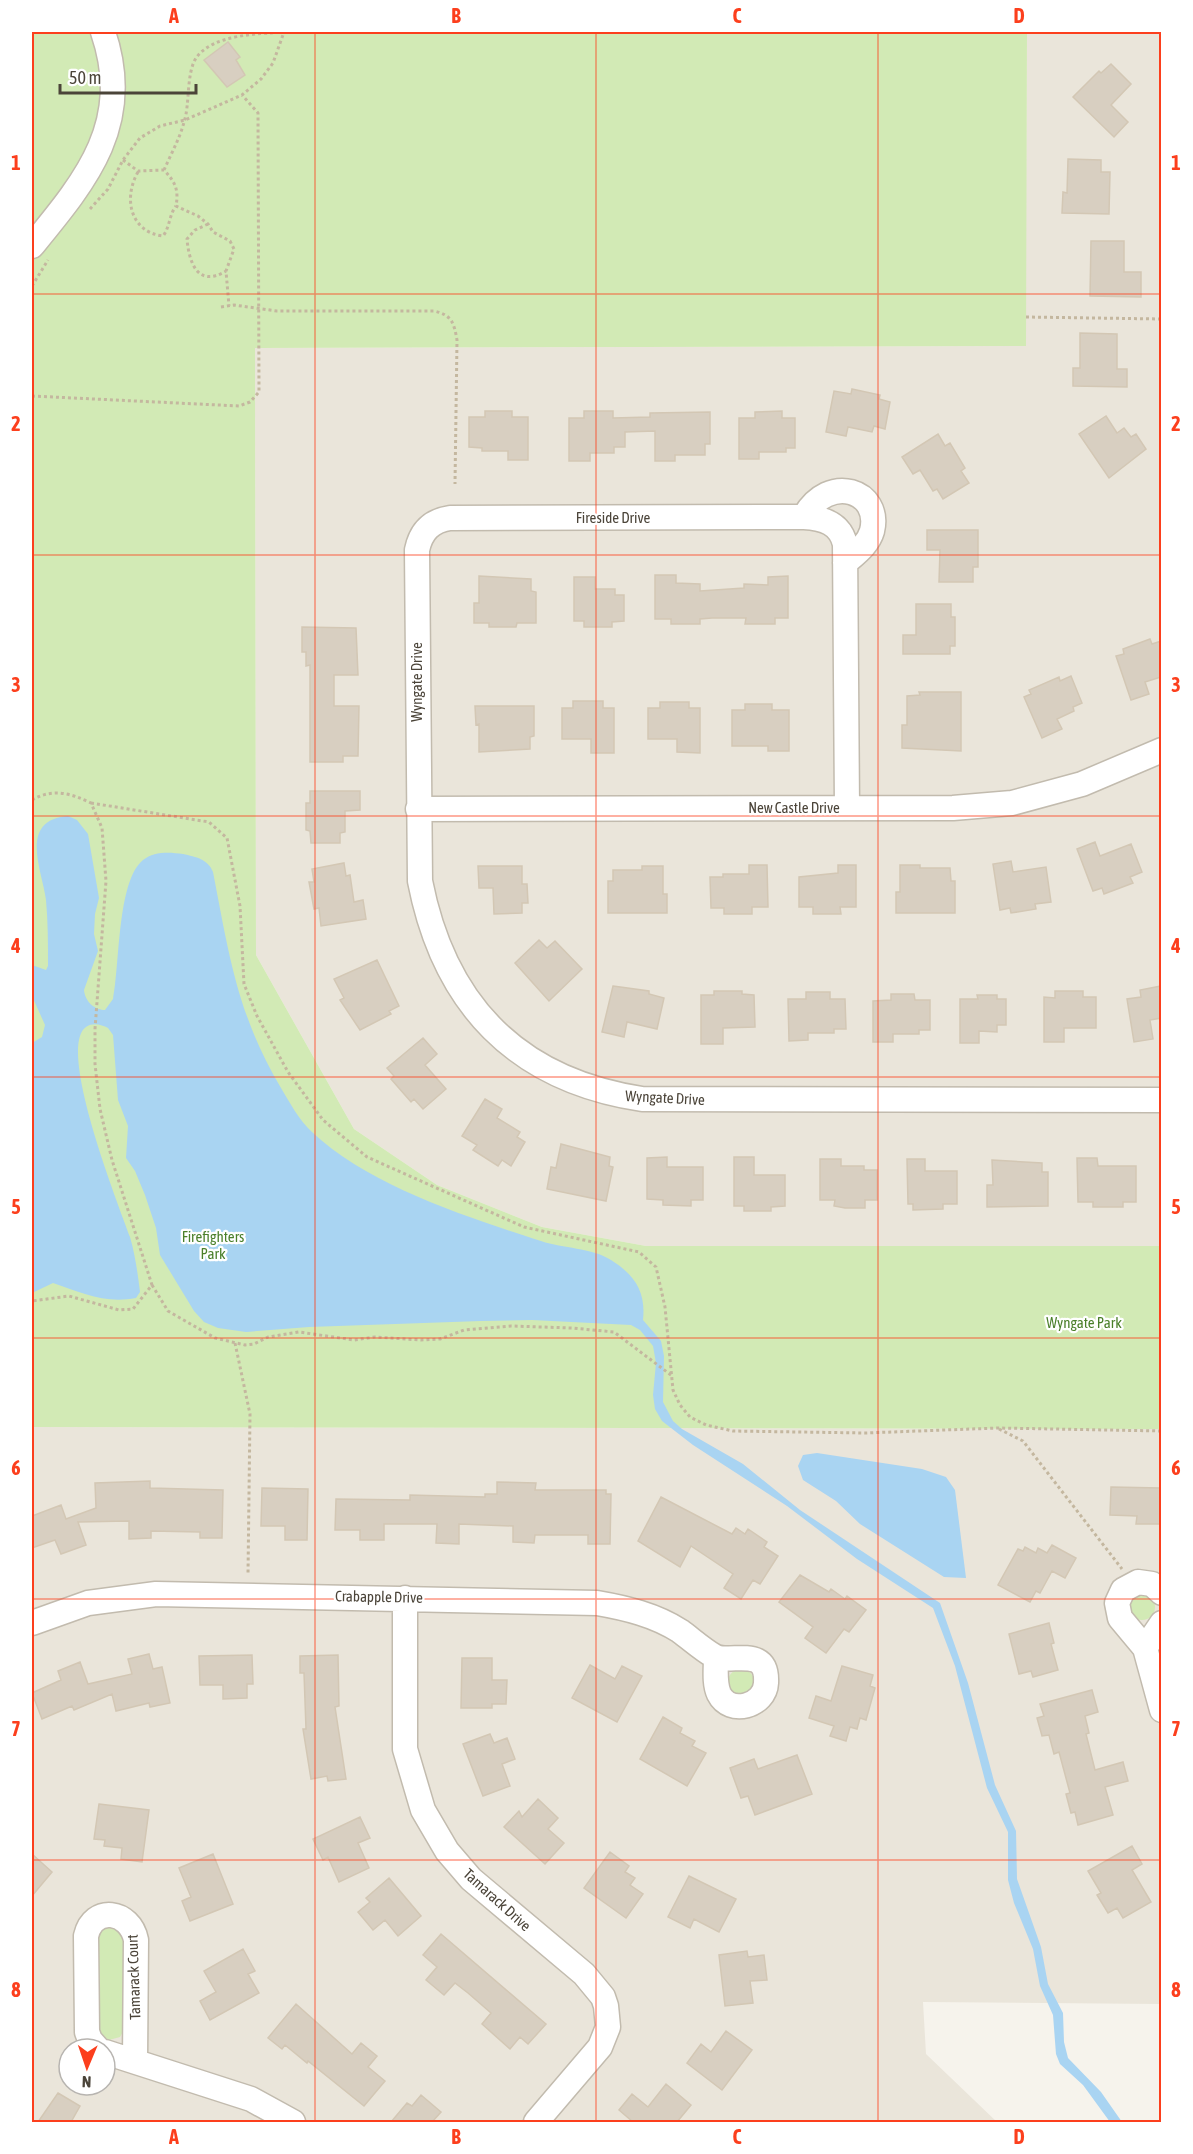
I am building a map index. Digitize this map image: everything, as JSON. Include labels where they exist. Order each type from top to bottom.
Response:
[{"type":"street","points":[[43,248],[88,173],[105,139],[114,93],[111,53],[103,32]]},
{"type":"street","points":[[804,517],[815,500],[831,491],[849,491],[863,500],[872,515],[872,532],[863,547],[845,563]]},
{"type":"street","name":"Fireside Drive","points":[[426,529],[438,521],[450,518],[804,517],[828,521],[838,530],[844,540],[846,808]]},
{"type":"street","name":"Wyngate Drive","points":[[426,529],[417,550],[420,881],[426,914],[452,979],[482,1018],[507,1041],[547,1070],[595,1090],[631,1098],[672,1101],[1161,1100]]},
{"type":"street","name":"New Castle Drive","points":[[418,809],[953,808],[1012,803],[1082,784],[1161,750]]},
{"type":"street","points":[[1161,1593],[1152,1584],[1138,1582],[1123,1590],[1117,1603],[1120,1618],[1145,1648],[1161,1710]]},
{"type":"street","name":"Crabapple Drive","points":[[32,1623],[88,1603],[136,1595],[542,1599],[613,1605],[664,1622],[716,1657]]},
{"type":"street","name":"Tamarack Drive","points":[[405,1598],[405,1749],[409,1770],[423,1810],[447,1851],[471,1879],[584,1974],[603,1997],[606,2006],[608,2027],[600,2047],[536,2122]]},
{"type":"street","points":[[1145,1648],[1161,1623]]},
{"type":"street","name":"Tamarack Court","points":[[89,2037],[87,1930],[96,1919],[104,1916],[118,1916],[131,1924],[136,1940],[135,2061]]},
{"type":"street","points":[[117,2056],[251,2099],[292,2122]]},
{"type":"path","points":[[85,214],[108,189],[123,160],[140,138],[160,126],[185,120],[242,94],[261,79],[273,63],[284,32],[250,35],[216,43],[196,58],[188,89],[185,120],[165,170]]},
{"type":"path","points":[[32,396],[239,406],[250,402],[259,392],[258,113],[242,94]]},
{"type":"path","points":[[123,160],[138,171],[165,170]]},
{"type":"path","points":[[138,171],[130,192],[137,225],[149,234],[163,236],[167,231],[170,214],[176,206],[178,192],[174,181],[165,170]]},
{"type":"path","points":[[176,206],[208,224],[213,232],[230,241],[234,249],[226,271],[229,306]]},
{"type":"path","points":[[208,224],[195,230],[188,239],[192,267],[204,277],[215,277],[226,271]]},
{"type":"path","points":[[32,286],[43,248]]},
{"type":"path","points":[[221,307],[277,311],[434,311],[446,314],[454,322],[457,340],[454,484]]},
{"type":"path","points":[[1026,317],[1161,319]]},
{"type":"path","points":[[32,800],[45,793],[70,793],[91,803],[209,822],[227,838],[240,906],[244,984],[256,1016],[288,1072],[323,1120],[367,1157],[471,1205],[524,1227],[639,1252],[656,1268],[662,1288],[673,1390],[680,1405],[690,1417],[706,1425],[734,1431],[865,1433],[998,1428],[1161,1431]]},
{"type":"path","points":[[91,803],[102,828],[106,881],[94,1029],[95,1064],[102,1119],[112,1160],[152,1285],[168,1311],[195,1328],[235,1343],[254,1344],[268,1336],[299,1332],[319,1334],[334,1339],[421,1340],[440,1339],[464,1330],[512,1326],[597,1329],[614,1332],[671,1375]]},
{"type":"path","points":[[32,1302],[69,1296],[119,1310],[134,1309],[152,1285]]},
{"type":"path","points":[[235,1343],[250,1414],[248,1574]]},
{"type":"path","points":[[998,1428],[1023,1441],[1126,1574]]},
{"type":"shaded area","points":[[1027,32],[1161,32],[1161,2004],[923,2002],[926,2054],[997,2122],[32,2122],[32,1427],[1135,1429],[948,1246],[646,1246],[542,1227],[437,1185],[354,1129],[256,955],[255,348],[1025,346]]},
{"type":"green space","name":"Firefighters Park","points":[[32,32],[1027,32],[1026,346],[255,348],[256,955],[354,1129],[437,1185],[542,1227],[646,1246],[1161,1246],[1161,1429],[32,1427]]},
{"type":"green space","points":[[1142,1594],[1151,1598],[1155,1607],[1151,1616],[1142,1620],[1133,1616],[1129,1607],[1133,1598]]},
{"type":"green space","points":[[741,1669],[750,1673],[754,1682],[750,1691],[741,1695],[732,1691],[728,1682],[732,1673]]},
{"type":"green space","points":[[109,1926],[118,1928],[124,1941],[124,2030],[117,2038],[104,2037],[98,2028],[97,1939],[100,1931]]},
{"type":"water","points":[[68,816],[77,820],[88,834],[99,898],[94,934],[98,951],[84,990],[91,1004],[105,1010],[113,999],[124,904],[128,886],[143,860],[157,854],[178,853],[205,861],[213,872],[230,957],[244,1009],[266,1061],[307,1127],[335,1151],[361,1168],[420,1198],[550,1244],[586,1250],[603,1256],[627,1272],[641,1293],[643,1320],[661,1341],[664,1356],[663,1402],[673,1421],[682,1429],[743,1464],[800,1510],[940,1603],[968,1683],[995,1785],[1016,1831],[1017,1879],[1041,1947],[1048,1984],[1063,2013],[1064,2042],[1068,2058],[1101,2092],[1122,2122],[1110,2122],[1083,2085],[1060,2064],[1056,2054],[1053,2015],[1040,1986],[1033,1949],[1014,1903],[1008,1880],[1008,1832],[987,1788],[955,1666],[933,1608],[857,1559],[787,1506],[693,1445],[662,1421],[655,1409],[653,1395],[656,1363],[653,1346],[640,1330],[631,1325],[532,1320],[309,1327],[246,1332],[218,1328],[204,1322],[194,1311],[160,1255],[156,1228],[145,1195],[135,1171],[126,1158],[128,1126],[118,1100],[113,1035],[108,1028],[97,1025],[86,1027],[79,1041],[79,1064],[84,1094],[103,1162],[132,1244],[140,1292],[136,1298],[104,1299],[53,1283],[32,1293],[32,1043],[42,1037],[45,1025],[32,996],[32,965],[46,970],[48,966],[46,900],[37,848],[38,836],[43,827],[53,820]]},
{"type":"water","points":[[817,1453],[922,1469],[946,1477],[955,1490],[966,1578],[944,1577],[860,1524],[836,1501],[803,1480],[798,1466],[803,1455]]},
{"type":"building","points":[[228,42],[240,57],[236,60],[245,75],[227,87],[204,60]]},
{"type":"building","points":[[1111,64],[1131,84],[1111,105],[1128,122],[1114,137],[1073,97],[1099,71],[1101,73]]},
{"type":"building","points":[[1068,159],[1101,160],[1101,172],[1110,172],[1109,214],[1062,213],[1063,192],[1067,193]]},
{"type":"building","points":[[1091,241],[1124,241],[1124,272],[1141,272],[1141,297],[1090,296]]},
{"type":"building","points":[[1080,333],[1117,334],[1117,369],[1127,369],[1127,387],[1073,386],[1073,368],[1080,368]]},
{"type":"building","points":[[852,389],[880,395],[879,399],[890,402],[885,429],[874,426],[872,432],[848,427],[846,436],[826,432],[834,391],[851,394]]},
{"type":"building","points":[[485,411],[512,411],[512,417],[528,417],[528,460],[508,460],[508,451],[482,451],[482,448],[469,447],[469,417],[485,417]]},
{"type":"building","points":[[584,411],[613,411],[613,418],[650,417],[650,413],[710,412],[710,444],[705,444],[705,455],[675,455],[675,461],[655,461],[655,431],[625,432],[625,447],[614,447],[614,453],[590,453],[590,461],[569,461],[569,418],[584,418]]},
{"type":"building","points":[[782,411],[782,418],[795,418],[795,448],[786,448],[786,452],[759,452],[759,459],[739,459],[739,418],[755,418],[755,412]]},
{"type":"building","points":[[1106,416],[1117,433],[1124,428],[1131,437],[1136,434],[1146,449],[1109,478],[1079,434]]},
{"type":"building","points":[[938,434],[945,446],[950,443],[965,468],[961,471],[969,483],[943,499],[937,489],[933,491],[920,470],[913,474],[902,457]]},
{"type":"building","points":[[927,530],[978,530],[978,567],[973,567],[973,582],[939,582],[940,550],[927,550]]},
{"type":"building","points":[[655,575],[676,575],[676,583],[700,584],[700,591],[744,588],[744,584],[768,585],[768,577],[788,576],[788,618],[775,618],[775,624],[745,624],[746,618],[700,619],[700,624],[671,624],[671,619],[655,619]]},
{"type":"building","points":[[479,576],[531,579],[531,591],[536,592],[536,623],[517,623],[516,627],[489,627],[489,623],[474,623],[474,603],[479,603]]},
{"type":"building","points":[[574,577],[595,577],[595,589],[615,589],[615,595],[624,595],[624,621],[612,622],[612,627],[584,627],[584,621],[574,621]]},
{"type":"building","points":[[916,604],[951,604],[951,617],[955,617],[955,646],[950,646],[950,654],[903,654],[903,635],[916,635]]},
{"type":"building","points":[[302,627],[356,628],[358,675],[334,675],[334,706],[359,706],[358,756],[343,756],[343,762],[310,762],[310,665],[306,666],[306,652],[302,652]]},
{"type":"building","points":[[1150,639],[1152,644],[1161,641],[1161,677],[1145,682],[1149,694],[1131,700],[1116,656],[1124,654],[1123,649]]},
{"type":"building","points":[[1071,676],[1082,703],[1073,707],[1074,711],[1057,719],[1062,729],[1042,738],[1024,697],[1031,694],[1029,690],[1059,677],[1060,681]]},
{"type":"building","points":[[919,692],[961,692],[961,751],[902,748],[902,725],[907,725],[907,696],[920,695]]},
{"type":"building","points":[[573,701],[603,701],[603,708],[614,708],[614,753],[591,753],[591,739],[562,739],[562,708],[573,708]]},
{"type":"building","points":[[660,702],[689,702],[689,708],[700,708],[700,753],[677,752],[677,739],[648,739],[648,708],[660,708]]},
{"type":"building","points":[[745,704],[772,704],[772,710],[789,710],[789,751],[768,751],[768,746],[732,746],[732,710],[745,710]]},
{"type":"building","points":[[475,706],[534,706],[534,736],[530,737],[530,749],[479,752],[479,724],[476,725]]},
{"type":"building","points":[[310,791],[360,791],[360,810],[345,811],[345,832],[340,833],[340,843],[311,843],[310,831],[306,830],[306,803],[310,803]]},
{"type":"building","points":[[1095,842],[1100,856],[1131,844],[1142,872],[1130,877],[1133,883],[1104,894],[1102,888],[1093,891],[1077,849]]},
{"type":"building","points":[[1011,861],[1013,872],[1046,867],[1051,902],[1035,904],[1036,909],[1011,913],[1010,908],[1000,910],[993,864]]},
{"type":"building","points":[[344,863],[346,876],[350,875],[354,902],[363,900],[366,919],[321,926],[319,908],[314,909],[309,882],[314,882],[312,869]]},
{"type":"building","points":[[749,865],[767,865],[768,907],[752,907],[752,914],[724,914],[724,908],[711,908],[710,877],[723,877],[723,874],[749,874]]},
{"type":"building","points":[[838,865],[856,865],[856,907],[840,907],[841,914],[813,914],[813,907],[799,907],[799,877],[838,873]]},
{"type":"building","points":[[900,865],[950,868],[951,881],[955,881],[955,913],[896,913],[896,892],[900,892]]},
{"type":"building","points":[[478,866],[522,866],[522,884],[527,884],[528,903],[522,903],[522,913],[494,914],[493,888],[479,888]]},
{"type":"building","points":[[642,866],[663,866],[663,894],[667,894],[667,913],[608,913],[608,881],[613,881],[613,870],[642,870]]},
{"type":"building","points":[[539,940],[547,948],[555,941],[582,969],[549,1001],[515,963]]},
{"type":"building","points":[[377,960],[399,1006],[389,1011],[391,1014],[360,1030],[340,1000],[344,998],[334,979]]},
{"type":"building","points":[[613,986],[649,991],[649,994],[664,998],[657,1029],[627,1022],[624,1037],[602,1032]]},
{"type":"building","points":[[1161,986],[1161,1018],[1150,1020],[1153,1039],[1134,1042],[1127,999],[1141,997],[1140,990]]},
{"type":"building","points":[[714,991],[742,991],[742,994],[754,995],[755,1027],[723,1028],[723,1044],[701,1044],[701,995],[714,995]]},
{"type":"building","points":[[1055,991],[1083,991],[1083,997],[1096,997],[1096,1028],[1064,1028],[1064,1042],[1044,1042],[1044,997],[1055,998]]},
{"type":"building","points":[[806,992],[830,992],[830,999],[845,999],[846,1029],[834,1029],[834,1033],[808,1033],[808,1040],[789,1041],[788,999],[806,999]]},
{"type":"building","points":[[891,994],[914,994],[915,1000],[930,1000],[930,1030],[919,1030],[919,1034],[893,1034],[893,1042],[873,1042],[873,1001],[891,1000]]},
{"type":"building","points":[[977,995],[997,995],[997,999],[1006,999],[1006,1025],[997,1025],[997,1032],[979,1031],[979,1043],[960,1043],[960,999],[978,999]]},
{"type":"building","points":[[423,1038],[437,1054],[425,1065],[446,1089],[423,1109],[414,1099],[411,1102],[391,1079],[394,1076],[387,1068]]},
{"type":"building","points":[[485,1099],[502,1109],[497,1118],[520,1132],[517,1137],[525,1142],[511,1166],[502,1160],[498,1166],[473,1150],[477,1145],[462,1136]]},
{"type":"building","points":[[561,1144],[610,1157],[609,1166],[613,1167],[606,1201],[547,1189],[551,1167],[556,1168]]},
{"type":"building","points":[[667,1157],[667,1167],[703,1167],[703,1200],[691,1200],[691,1206],[663,1205],[663,1200],[647,1199],[647,1158]]},
{"type":"building","points":[[734,1157],[754,1157],[754,1175],[785,1175],[785,1206],[771,1207],[771,1211],[744,1211],[744,1206],[734,1206]]},
{"type":"building","points":[[1077,1158],[1097,1158],[1098,1166],[1136,1166],[1136,1202],[1123,1202],[1123,1207],[1093,1207],[1093,1202],[1078,1202]]},
{"type":"building","points":[[820,1159],[841,1159],[841,1166],[864,1166],[864,1170],[877,1170],[877,1200],[865,1200],[865,1208],[845,1208],[834,1206],[835,1200],[820,1200]]},
{"type":"building","points":[[907,1159],[925,1159],[925,1171],[957,1171],[957,1204],[943,1204],[943,1209],[913,1210],[913,1204],[908,1204]]},
{"type":"building","points":[[992,1160],[1042,1163],[1042,1172],[1048,1172],[1048,1206],[987,1207],[987,1185],[993,1185]]},
{"type":"building","points":[[150,1481],[150,1488],[223,1490],[222,1538],[200,1538],[200,1532],[151,1531],[151,1538],[129,1539],[129,1521],[78,1522],[86,1545],[61,1554],[55,1540],[32,1548],[32,1516],[61,1505],[66,1519],[96,1508],[95,1483]]},
{"type":"building","points":[[497,1482],[536,1483],[535,1490],[606,1490],[606,1494],[611,1494],[610,1544],[588,1544],[588,1535],[535,1535],[534,1543],[513,1542],[513,1526],[459,1524],[459,1544],[436,1543],[437,1524],[384,1524],[384,1540],[360,1540],[360,1530],[335,1530],[336,1499],[410,1500],[410,1495],[485,1497],[485,1494],[497,1494]]},
{"type":"building","points":[[1111,1487],[1161,1488],[1161,1524],[1136,1524],[1137,1516],[1110,1515]]},
{"type":"building","points":[[262,1488],[308,1489],[307,1540],[285,1540],[285,1526],[261,1526]]},
{"type":"building","points":[[661,1497],[732,1534],[736,1528],[745,1534],[748,1529],[767,1542],[764,1547],[778,1556],[760,1584],[753,1580],[741,1599],[724,1588],[733,1574],[691,1546],[680,1567],[638,1541]]},
{"type":"building","points":[[1052,1545],[1076,1558],[1065,1578],[1052,1571],[1040,1593],[1036,1591],[1030,1602],[998,1585],[1018,1549],[1023,1551],[1025,1547],[1036,1553],[1038,1548],[1047,1553]]},
{"type":"building","points":[[800,1575],[829,1592],[831,1589],[845,1599],[847,1596],[866,1610],[849,1632],[844,1629],[826,1653],[805,1638],[813,1627],[779,1602]]},
{"type":"building","points":[[1049,1623],[1054,1643],[1051,1644],[1058,1670],[1033,1677],[1031,1671],[1019,1674],[1009,1634]]},
{"type":"building","points":[[149,1654],[153,1669],[162,1667],[170,1703],[150,1707],[149,1703],[116,1711],[112,1694],[74,1710],[72,1706],[42,1719],[32,1693],[61,1680],[58,1671],[80,1662],[88,1684],[132,1674],[128,1659]]},
{"type":"building","points":[[252,1655],[253,1684],[247,1684],[247,1698],[223,1699],[223,1685],[200,1685],[199,1656]]},
{"type":"building","points":[[338,1655],[339,1706],[335,1707],[346,1779],[328,1781],[327,1776],[311,1779],[303,1729],[306,1729],[304,1673],[300,1673],[300,1656]]},
{"type":"building","points":[[462,1658],[492,1658],[492,1680],[507,1680],[506,1704],[492,1704],[492,1708],[461,1708]]},
{"type":"building","points":[[590,1665],[615,1679],[622,1666],[642,1676],[617,1722],[572,1698]]},
{"type":"building","points":[[842,1666],[873,1675],[870,1686],[875,1688],[866,1720],[860,1718],[857,1729],[850,1727],[846,1741],[830,1736],[834,1726],[809,1718],[816,1696],[831,1701]]},
{"type":"building","points":[[1092,1690],[1098,1712],[1085,1716],[1089,1733],[1086,1734],[1095,1770],[1123,1762],[1128,1781],[1105,1787],[1113,1815],[1078,1825],[1075,1812],[1071,1813],[1066,1794],[1070,1793],[1059,1752],[1054,1754],[1049,1735],[1042,1736],[1037,1718],[1044,1716],[1040,1704]]},
{"type":"building","points":[[663,1717],[682,1728],[680,1733],[695,1741],[692,1746],[706,1753],[687,1786],[640,1759]]},
{"type":"building","points":[[490,1734],[494,1743],[507,1738],[515,1759],[502,1764],[510,1786],[483,1796],[463,1744]]},
{"type":"building","points":[[797,1755],[812,1794],[755,1815],[748,1796],[741,1798],[730,1768],[754,1759],[758,1769]]},
{"type":"building","points":[[538,1799],[558,1818],[548,1829],[564,1843],[545,1864],[504,1827],[519,1811],[522,1817]]},
{"type":"building","points":[[99,1804],[149,1810],[142,1862],[121,1859],[122,1848],[104,1846],[105,1840],[94,1839]]},
{"type":"building","points":[[360,1817],[370,1838],[358,1843],[369,1868],[339,1882],[328,1857],[323,1860],[313,1839]]},
{"type":"building","points":[[1132,1846],[1142,1864],[1132,1870],[1151,1902],[1123,1918],[1117,1908],[1108,1913],[1097,1895],[1101,1893],[1088,1871]]},
{"type":"building","points":[[610,1852],[629,1866],[625,1872],[635,1878],[630,1885],[643,1894],[626,1918],[584,1888]]},
{"type":"building","points":[[32,1854],[52,1872],[32,1896]]},
{"type":"building","points":[[213,1854],[233,1904],[190,1921],[182,1901],[191,1897],[179,1868]]},
{"type":"building","points":[[689,1876],[736,1899],[719,1932],[694,1919],[690,1928],[668,1917]]},
{"type":"building","points":[[389,1878],[421,1916],[398,1936],[385,1920],[373,1930],[358,1912],[370,1902],[366,1898]]},
{"type":"building","points":[[441,1934],[546,2024],[528,2044],[520,2037],[510,2049],[482,2024],[491,2013],[468,1993],[455,1983],[444,1995],[426,1980],[437,1967],[423,1955]]},
{"type":"building","points":[[243,1949],[255,1971],[248,1974],[259,1993],[210,2020],[200,2001],[216,1992],[204,1971]]},
{"type":"building","points":[[747,1951],[748,1957],[764,1955],[767,1980],[750,1981],[753,2003],[725,2006],[719,1955]]},
{"type":"building","points":[[296,2004],[352,2054],[361,2043],[377,2056],[368,2067],[385,2081],[364,2106],[308,2061],[307,2063],[285,2045],[282,2049],[268,2038]]},
{"type":"building","points":[[726,2031],[752,2050],[722,2090],[687,2063],[701,2044],[711,2052]]},
{"type":"building","points":[[666,2084],[691,2105],[677,2122],[633,2122],[619,2110],[632,2094],[648,2107]]},
{"type":"building","points":[[57,2094],[57,2097],[65,2097],[80,2106],[71,2122],[38,2122]]},
{"type":"building","points":[[421,2095],[441,2112],[432,2122],[391,2122],[407,2103],[412,2106]]},
{"type":"park label","name":"Wyngate Park","points":[[1084,1323]]}]
